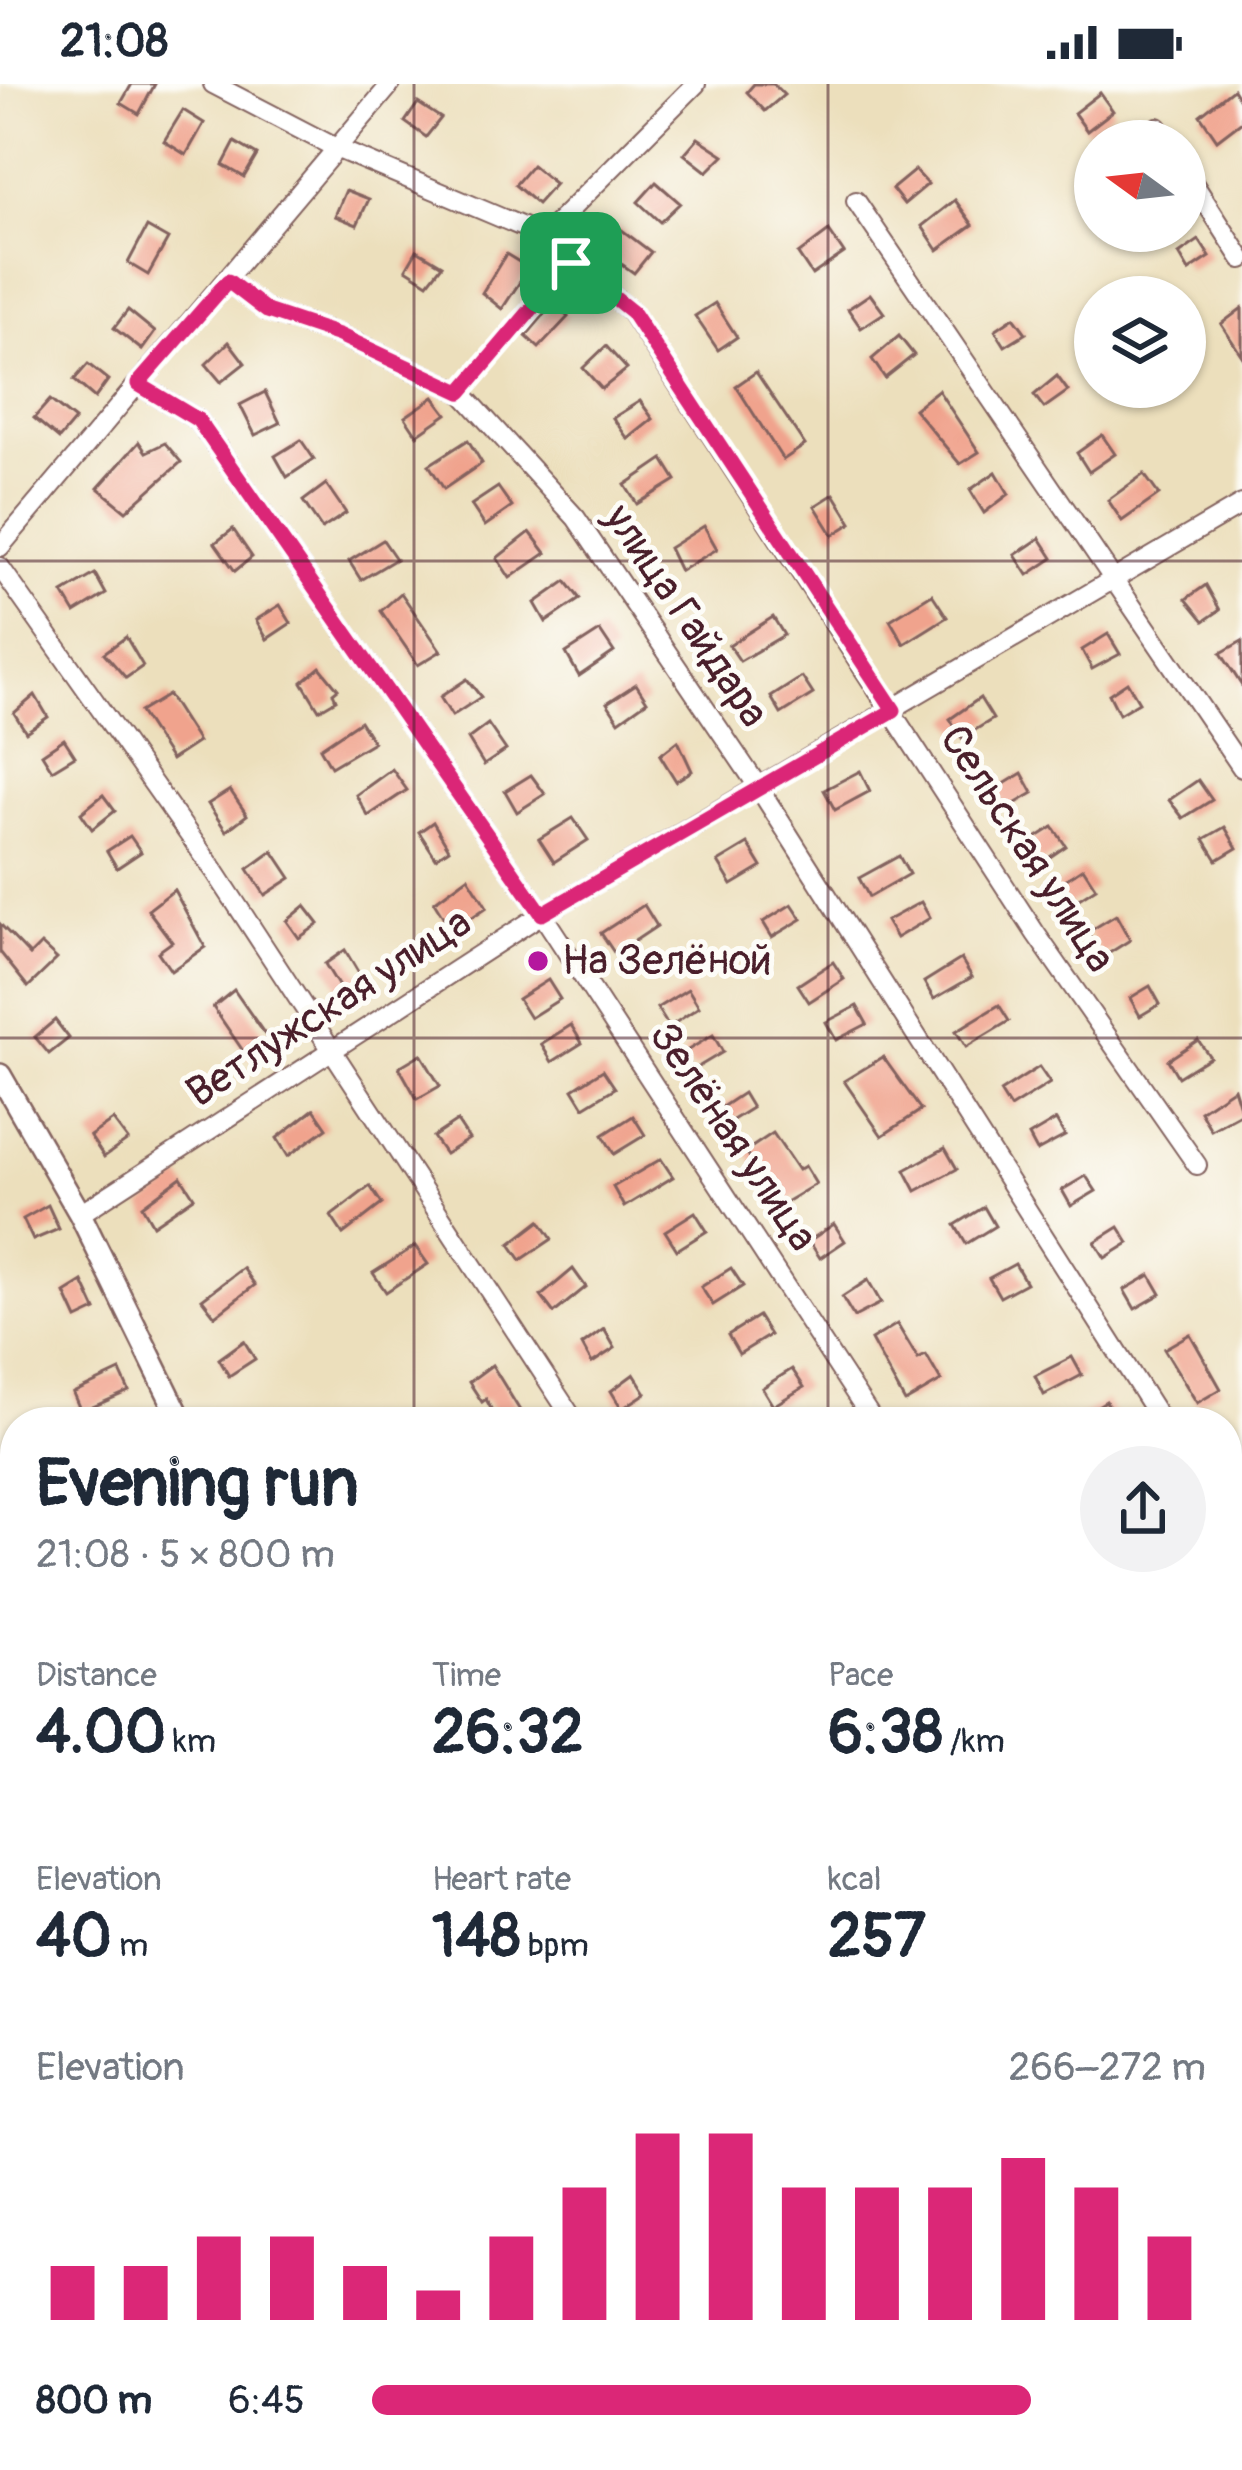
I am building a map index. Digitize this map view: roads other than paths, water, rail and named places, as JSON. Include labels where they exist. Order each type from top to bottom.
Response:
[{"type":"street","name":"Сельская улица","points":[[214,84],[338,149],[544,236],[632,312],[1036,934],[1197,1165]]},
{"type":"street","points":[[0,548],[391,84]]},
{"type":"street","points":[[544,236],[696,84]]},
{"type":"street","points":[[856,201],[1242,768]]},
{"type":"street","points":[[1206,203],[1242,259]]},
{"type":"street","name":"улица Гайдара","points":[[228,281],[267,311],[339,335],[461,392],[576,518],[757,784],[1152,1407]]},
{"type":"street","name":"Зелёная улица","points":[[138,384],[198,420],[542,914],[864,1407]]},
{"type":"street","name":"Ветлужская улица","points":[[80,1214],[328,1048],[542,914],[1242,504]]},
{"type":"street","points":[[0,567],[204,854],[565,1407]]},
{"type":"street","points":[[0,1075],[80,1214],[175,1407]]},
{"type":"place","name":"На Зелёной","points":[[538,961]]}]
